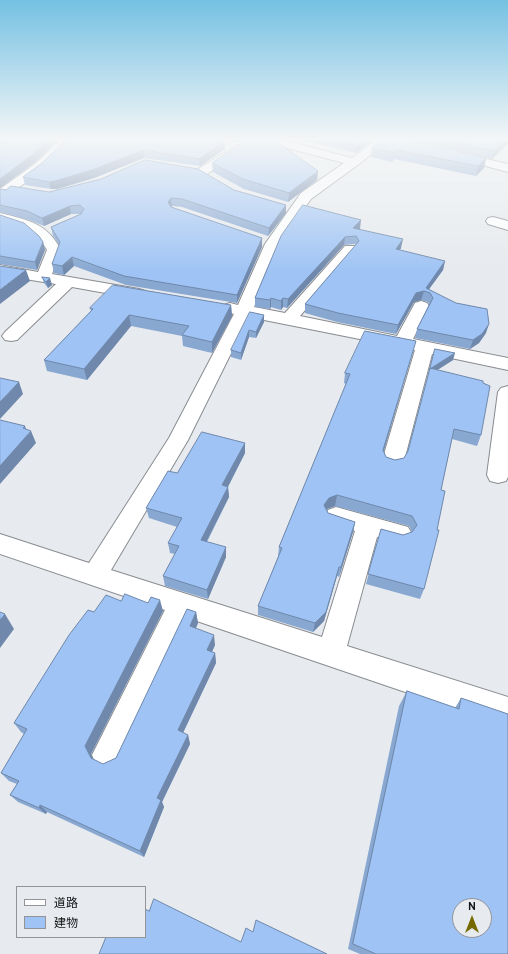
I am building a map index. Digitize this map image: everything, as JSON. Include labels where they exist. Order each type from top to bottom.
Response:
[{"type":"street","points":[[0,195],[16,184]]},
{"type":"street","points":[[95,575],[178,440],[244,311],[272,244],[306,196],[324,184]]},
{"type":"street","points":[[10,188],[30,191]]},
{"type":"street","points":[[281,206],[295,210]]},
{"type":"street","points":[[0,217],[29,225],[44,233],[54,250],[43,278]]},
{"type":"street","points":[[493,222],[508,226]]},
{"type":"street","points":[[44,233],[57,227]]},
{"type":"street","points":[[257,239],[272,244]]},
{"type":"street","points":[[290,319],[340,254]]},
{"type":"street","points":[[0,270],[43,278],[65,285],[152,296]]},
{"type":"street","points":[[11,336],[65,285]]},
{"type":"street","points":[[214,306],[290,319],[402,343],[424,351],[508,364]]},
{"type":"street","points":[[402,343],[422,306]]},
{"type":"street","points":[[393,461],[424,351]]},
{"type":"street","points":[[498,475],[508,392]]},
{"type":"street","points":[[336,516],[400,534]]},
{"type":"street","points":[[331,654],[368,525]]},
{"type":"street","points":[[0,544],[508,712]]},
{"type":"street","points":[[108,755],[182,604]]},
{"type":"building","points":[[83,184],[223,184],[234,190],[286,205],[269,228],[182,199],[171,198],[168,202],[171,207],[262,238],[237,295],[124,276],[72,257],[62,266],[52,264],[60,242],[51,227],[81,214],[84,209],[80,205],[70,206],[42,218],[27,211],[0,205],[0,189],[6,190],[11,186],[49,192]]},
{"type":"building","points":[[258,184],[301,184],[289,193]]},
{"type":"building","points":[[303,205],[361,220],[353,228],[403,239],[396,249],[445,261],[426,288],[456,303],[487,309],[489,324],[482,334],[473,340],[417,329],[433,298],[430,293],[424,291],[416,293],[398,325],[338,313],[305,304],[359,241],[356,236],[345,237],[288,299],[283,298],[281,301],[271,298],[270,300],[255,298],[281,236]]},
{"type":"building","points":[[0,215],[24,223],[39,236],[43,242],[35,262],[0,256]]},
{"type":"building","points":[[0,266],[26,270],[0,290]]},
{"type":"building","points":[[42,277],[50,278],[46,282]]},
{"type":"building","points":[[113,285],[231,305],[212,342],[182,335],[189,326],[129,315],[84,369],[44,360],[93,309],[90,308]]},
{"type":"building","points":[[250,312],[264,315],[256,332],[249,330],[241,353],[231,350]]},
{"type":"building","points":[[365,331],[416,341],[383,450],[386,457],[395,460],[404,458],[408,451],[430,368],[483,381],[483,383],[490,386],[481,435],[454,429],[441,490],[445,491],[437,530],[439,530],[424,589],[368,574],[381,529],[403,535],[412,532],[417,525],[412,516],[337,495],[329,498],[324,505],[328,513],[355,522],[341,567],[339,567],[326,612],[315,623],[258,606],[282,548],[279,547],[350,374],[345,373]]},
{"type":"building","points":[[435,349],[455,353],[430,369]]},
{"type":"building","points":[[0,378],[19,382],[0,402]]},
{"type":"building","points":[[0,420],[25,426],[23,428],[31,431],[0,466]]},
{"type":"building","points":[[202,432],[245,443],[222,485],[228,487],[201,540],[226,547],[207,590],[163,576],[179,546],[168,543],[182,518],[146,508],[168,471],[177,473]]},
{"type":"building","points":[[125,594],[148,603],[151,597],[160,600],[85,746],[91,758],[103,764],[116,758],[187,609],[196,612],[190,626],[214,635],[207,650],[215,653],[178,730],[188,735],[157,798],[161,800],[140,851],[40,805],[39,808],[10,795],[19,781],[1,773],[27,729],[14,723],[69,635],[88,610],[94,612],[106,595],[121,601]]},
{"type":"building","points":[[0,612],[5,614],[0,620]]},
{"type":"building","points":[[407,691],[459,709],[461,698],[508,714],[508,954],[376,954],[353,944]]},
{"type":"building","points":[[154,899],[241,942],[246,928],[253,932],[256,920],[327,954],[99,954],[106,938],[146,938],[146,910],[149,911]]}]
